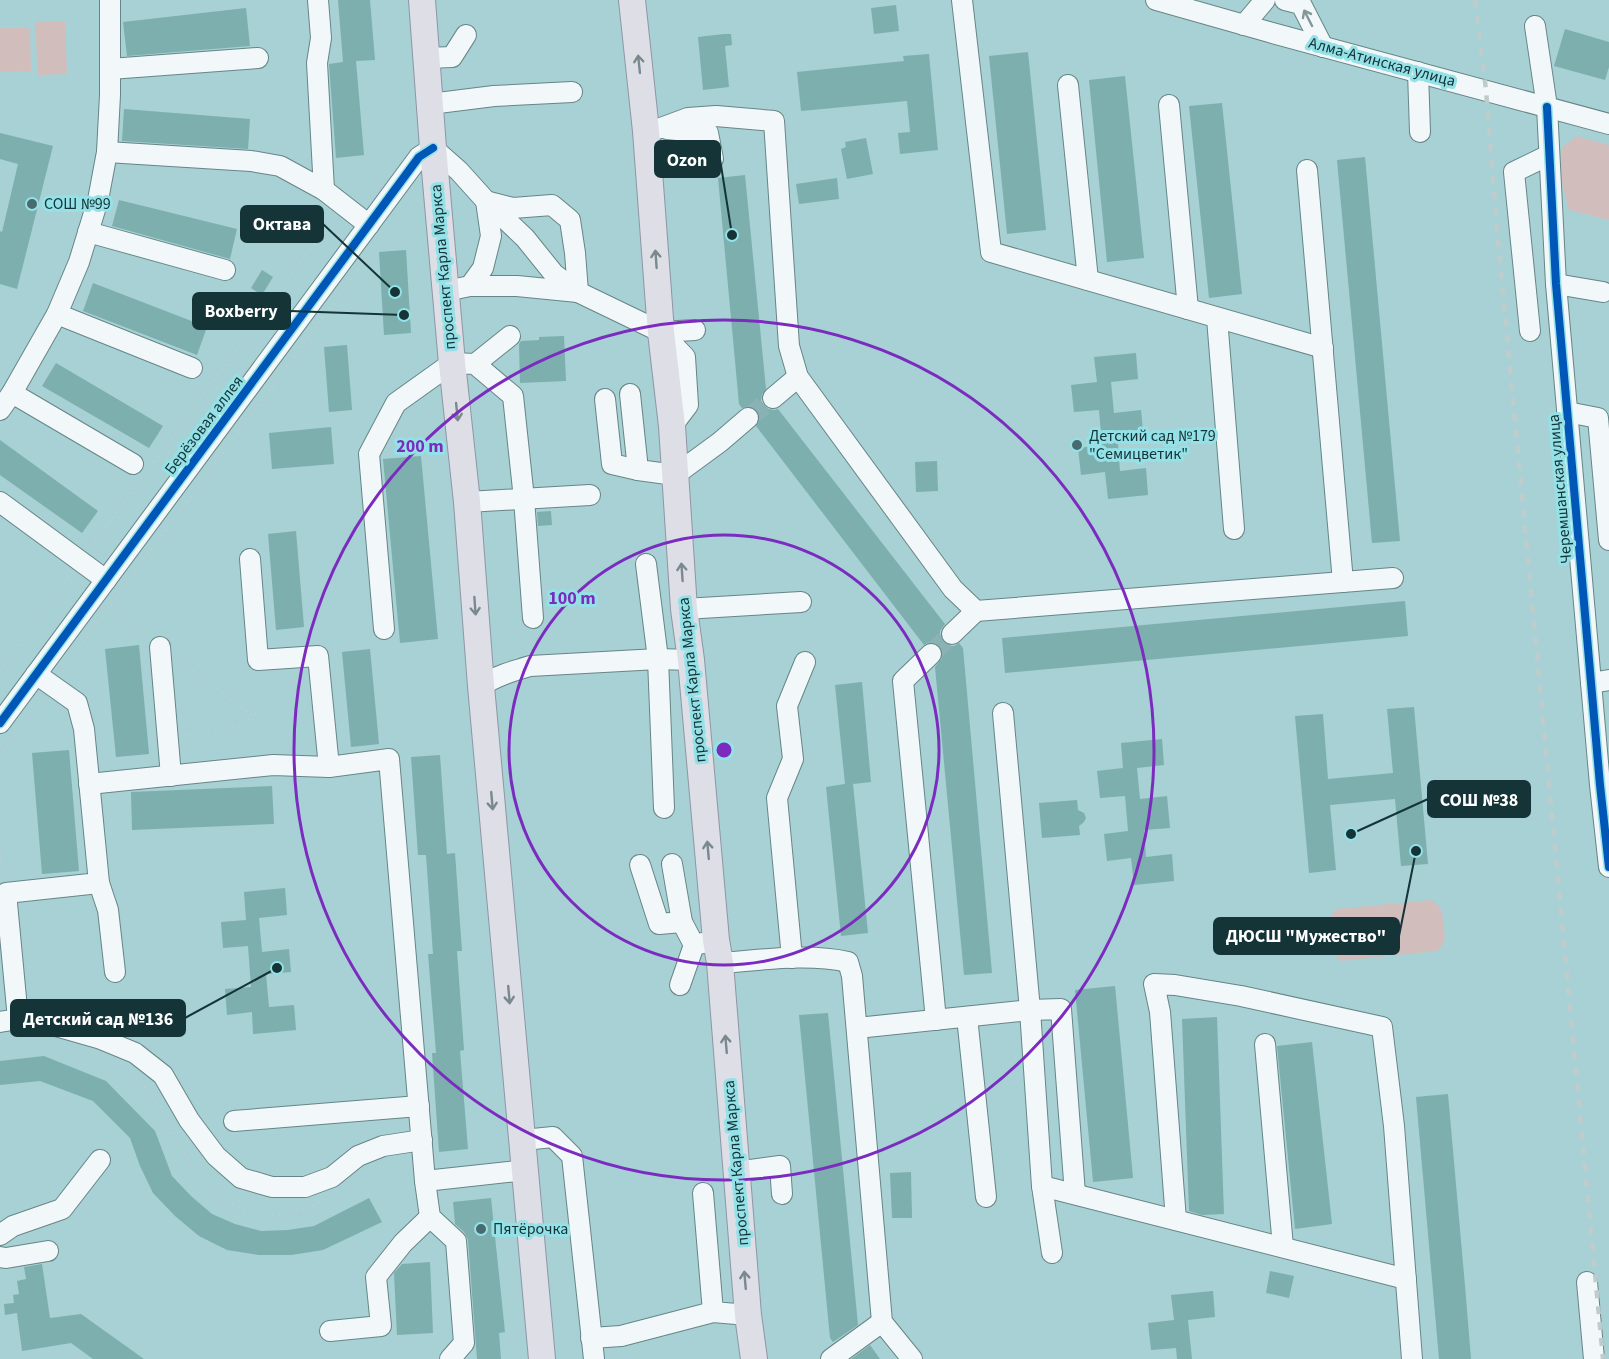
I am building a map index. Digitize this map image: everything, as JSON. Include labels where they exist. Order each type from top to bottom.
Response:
[{"type":"main road","name":"проспект Карла Маркса","points":[[422,0],[433,148],[458,288],[464,364],[467,502],[481,686],[542,1359]]},
{"type":"main road","name":"проспект Карла Маркса","points":[[632,0],[653,130],[661,332],[672,426],[684,609],[691,660],[710,950],[736,1172],[754,1359]]},
{"type":"street","points":[[0,410],[57,315],[79,262],[98,200],[107,152],[110,0]]},
{"type":"street","points":[[318,0],[321,38],[317,63],[324,190]]},
{"type":"street","points":[[962,0],[991,252],[1323,348]]},
{"type":"street","name":"Алма-Атинская улица","points":[[1156,0],[1200,6],[1244,25],[1609,124]]},
{"type":"street","points":[[1244,25],[1265,0]]},
{"type":"street","points":[[1285,0],[1301,4],[1323,46]]},
{"type":"street","name":"Черемшанская улица","points":[[1535,26],[1547,107],[1556,284],[1567,412],[1600,681],[1609,867]]},
{"type":"street","points":[[426,58],[452,57],[466,35]]},
{"type":"street","points":[[110,69],[258,58]]},
{"type":"street","points":[[1418,72],[1420,132]]},
{"type":"street","points":[[1068,85],[1088,280]]},
{"type":"street","points":[[430,104],[494,96],[572,92]]},
{"type":"street","points":[[1169,105],[1188,309]]},
{"type":"street","points":[[653,130],[688,118],[716,116],[774,121],[789,346],[798,377],[953,589],[976,611]]},
{"type":"street","points":[[653,130],[708,133],[713,159]]},
{"type":"street","points":[[433,148],[525,238],[554,274],[578,292],[661,332],[695,330]]},
{"type":"street","name":"Берёзовая аллея","points":[[0,723],[419,157],[433,148]]},
{"type":"street","points":[[107,152],[251,161],[280,166],[324,190],[369,225]]},
{"type":"street","points":[[1530,331],[1514,172],[1549,154]]},
{"type":"street","points":[[1307,170],[1343,582]]},
{"type":"street","points":[[458,288],[483,268],[491,237],[486,201]]},
{"type":"street","points":[[486,201],[513,208],[552,205],[570,220],[578,292]]},
{"type":"street","points":[[88,232],[225,270]]},
{"type":"street","points":[[1556,284],[1603,292]]},
{"type":"street","points":[[458,288],[517,286],[578,292]]},
{"type":"street","points":[[57,315],[192,368]]},
{"type":"street","points":[[1217,318],[1234,529]]},
{"type":"street","points":[[384,629],[369,454],[396,403],[510,336]]},
{"type":"street","points":[[464,364],[513,396],[533,618]]},
{"type":"street","points":[[773,398],[798,377]]},
{"type":"street","points":[[12,393],[133,464]]},
{"type":"street","points":[[630,394],[638,470]]},
{"type":"street","points":[[605,399],[612,464],[675,475],[748,418]]},
{"type":"street","points":[[1567,412],[1598,418],[1609,540]]},
{"type":"street","points":[[467,502],[590,495]]},
{"type":"street","points":[[0,502],[106,580]]},
{"type":"street","points":[[250,559],[258,660],[318,656],[329,767]]},
{"type":"street","points":[[646,564],[658,659],[664,808]]},
{"type":"street","points":[[952,634],[976,611],[1393,578]]},
{"type":"street","points":[[684,609],[801,602]]},
{"type":"street","points":[[160,647],[171,776]]},
{"type":"street","points":[[931,654],[903,681],[936,1020]]},
{"type":"street","points":[[481,686],[498,677],[530,666],[658,659],[691,660]]},
{"type":"street","points":[[792,958],[777,798],[793,759],[787,706],[805,662]]},
{"type":"street","points":[[36,675],[77,703],[84,729],[99,883],[108,910],[115,972]]},
{"type":"street","points":[[1003,712],[1030,1010],[1042,1186],[1052,1253]]},
{"type":"street","points":[[89,784],[273,765],[329,767],[389,759],[430,1217],[456,1241],[464,1343],[450,1359]]},
{"type":"street","points":[[672,864],[682,922],[710,950],[848,962],[852,976],[857,1028],[882,1322],[912,1359]]},
{"type":"street","points":[[639,865],[659,924],[682,922]]},
{"type":"street","points":[[99,883],[6,893],[9,1021],[52,1025],[101,1039],[135,1053],[163,1075],[189,1119],[216,1156],[241,1178],[272,1187],[305,1187],[332,1176],[358,1156],[383,1146],[422,1140]]},
{"type":"street","points":[[680,985],[710,950]]},
{"type":"street","points":[[1176,1220],[1160,1012],[1154,984],[1175,985],[1241,996],[1382,1027],[1394,1126],[1412,1359]]},
{"type":"street","points":[[857,1028],[1030,1010],[1061,1009],[1075,1194]]},
{"type":"street","points":[[967,1017],[986,1197]]},
{"type":"street","points":[[1265,1044],[1283,1248]]},
{"type":"street","points":[[234,1121],[419,1106]]},
{"type":"street","points":[[523,1140],[553,1137],[573,1156],[594,1359]]},
{"type":"street","points":[[0,1235],[13,1226],[62,1209],[100,1160]]},
{"type":"street","points":[[736,1172],[780,1166],[782,1194]]},
{"type":"street","points":[[425,1181],[526,1170]]},
{"type":"street","points":[[1042,1186],[1406,1279]]},
{"type":"street","points":[[703,1193],[713,1312]]},
{"type":"street","points":[[330,1331],[381,1326],[376,1277],[403,1243],[430,1217]]},
{"type":"street","points":[[0,1257],[48,1251]]},
{"type":"street","points":[[1587,1282],[1594,1359]]},
{"type":"street","points":[[591,1338],[621,1336],[713,1312],[748,1315]]},
{"type":"street","points":[[831,1359],[882,1322]]},
{"type":"path","points":[[111,605],[160,647],[254,716]]},
{"type":"path","points":[[168,738],[238,727],[254,716],[318,656]]},
{"type":"path","points":[[0,844],[6,893]]},
{"type":"shaded area","points":[[65,21],[67,74],[38,75],[35,22]]},
{"type":"shaded area","points":[[0,28],[30,28],[31,71],[0,72]]},
{"type":"shaded area","points":[[1576,136],[1609,145],[1609,220],[1569,210],[1560,174],[1562,148]]},
{"type":"shaded area","points":[[1431,900],[1442,912],[1445,939],[1436,951],[1341,961],[1332,950],[1327,928],[1336,909]]},
{"type":"building","points":[[338,0],[370,0],[375,60],[356,61],[364,155],[336,158],[329,64],[343,62]]},
{"type":"building","points":[[896,5],[899,31],[874,34],[871,8]]},
{"type":"building","points":[[246,8],[250,46],[127,56],[123,22]]},
{"type":"building","points":[[1565,29],[1609,42],[1609,67],[1605,80],[1554,66]]},
{"type":"building","points":[[731,34],[732,45],[725,46],[729,87],[703,90],[698,37]]},
{"type":"building","points":[[1028,52],[1046,230],[1007,234],[989,56]]},
{"type":"building","points":[[929,54],[938,150],[900,154],[898,133],[910,132],[907,101],[801,111],[797,72],[904,61],[903,56]]},
{"type":"building","points":[[1125,76],[1144,258],[1107,262],[1089,80]]},
{"type":"building","points":[[1222,103],[1242,294],[1209,298],[1189,106]]},
{"type":"building","points":[[124,109],[250,119],[248,149],[122,141]]},
{"type":"building","points":[[0,133],[53,146],[17,289],[0,284],[0,231],[2,232],[18,164],[0,159]]},
{"type":"building","points":[[866,138],[873,174],[847,179],[841,149],[846,147],[845,142]]},
{"type":"building","points":[[1365,157],[1400,541],[1372,543],[1337,160]]},
{"type":"building","points":[[745,175],[766,389],[761,401],[768,409],[778,409],[945,624],[940,631],[943,642],[949,646],[959,643],[963,648],[992,973],[964,975],[935,667],[942,658],[940,646],[929,642],[924,645],[756,426],[760,416],[757,411],[751,407],[742,408],[739,404],[718,178]]},
{"type":"building","points":[[837,178],[839,199],[799,204],[796,184]]},
{"type":"building","points":[[119,200],[237,229],[230,259],[112,226]]},
{"type":"building","points":[[406,250],[411,333],[384,335],[379,252]]},
{"type":"building","points":[[262,270],[273,277],[262,295],[251,288]]},
{"type":"building","points":[[93,283],[207,327],[197,355],[83,311]]},
{"type":"building","points":[[564,336],[566,381],[520,383],[519,344],[521,341],[539,340],[539,337]]},
{"type":"building","points":[[347,345],[352,410],[329,412],[324,347]]},
{"type":"building","points":[[1136,353],[1138,379],[1111,382],[1114,413],[1141,410],[1144,442],[1118,444],[1120,471],[1146,468],[1148,495],[1108,499],[1105,472],[1081,475],[1078,448],[1102,445],[1099,410],[1074,412],[1071,385],[1097,382],[1094,357]]},
{"type":"building","points":[[56,363],[163,426],[149,448],[42,386]]},
{"type":"building","points":[[331,427],[334,464],[272,469],[269,433]]},
{"type":"building","points":[[0,440],[98,511],[82,533],[0,475]]},
{"type":"building","points":[[421,456],[438,639],[400,643],[383,459]]},
{"type":"building","points":[[937,461],[938,491],[916,492],[915,462]]},
{"type":"building","points":[[551,511],[552,525],[538,526],[537,512]]},
{"type":"building","points":[[296,531],[304,627],[276,630],[268,534]]},
{"type":"building","points":[[1405,601],[1408,636],[1005,673],[1002,638]]},
{"type":"building","points":[[139,645],[149,754],[116,757],[105,649]]},
{"type":"building","points":[[370,649],[379,744],[351,747],[342,652]]},
{"type":"building","points":[[862,682],[871,782],[853,784],[868,933],[841,936],[826,787],[845,784],[835,685]]},
{"type":"building","points":[[1414,707],[1428,864],[1401,866],[1395,799],[1330,805],[1336,870],[1309,873],[1295,716],[1323,714],[1328,779],[1393,773],[1387,709]]},
{"type":"building","points":[[1162,739],[1164,765],[1137,768],[1140,799],[1167,796],[1170,828],[1144,830],[1146,857],[1172,854],[1174,881],[1134,885],[1131,858],[1107,861],[1104,834],[1128,831],[1125,796],[1100,798],[1097,771],[1123,768],[1121,743]]},
{"type":"building","points":[[69,750],[79,871],[42,874],[32,753]]},
{"type":"building","points":[[440,755],[447,854],[455,853],[462,951],[457,951],[464,1050],[460,1051],[468,1149],[439,1152],[432,1053],[436,1053],[428,954],[433,954],[426,855],[418,855],[411,757]]},
{"type":"building","points":[[272,786],[274,824],[132,830],[131,792]]},
{"type":"building","points":[[1077,800],[1078,810],[1084,813],[1086,818],[1079,826],[1080,835],[1042,838],[1039,803]]},
{"type":"building","points":[[285,888],[287,915],[259,918],[262,952],[289,949],[291,972],[266,974],[269,1007],[294,1005],[296,1030],[253,1034],[252,1012],[227,1015],[225,989],[251,987],[248,946],[223,948],[221,922],[246,920],[244,892]]},
{"type":"building","points":[[1115,986],[1133,1178],[1093,1182],[1075,990]]},
{"type":"building","points":[[828,1013],[858,1325],[833,1342],[830,1338],[799,1015]]},
{"type":"building","points":[[1217,1017],[1224,1214],[1202,1215],[1189,1211],[1182,1019]]},
{"type":"building","points":[[1312,1042],[1332,1224],[1295,1229],[1277,1046]]},
{"type":"building","points":[[44,1056],[106,1081],[155,1131],[172,1176],[212,1214],[235,1224],[261,1231],[288,1230],[314,1226],[369,1198],[382,1222],[323,1250],[291,1255],[259,1255],[227,1250],[199,1236],[153,1193],[130,1138],[93,1101],[40,1081],[0,1085],[0,1061]]},
{"type":"building","points":[[1448,1094],[1471,1359],[1439,1359],[1416,1097]]},
{"type":"building","points":[[911,1172],[912,1218],[892,1218],[890,1173]]},
{"type":"building","points":[[491,1198],[505,1332],[499,1333],[501,1359],[477,1359],[468,1240],[464,1232],[455,1224],[453,1202]]},
{"type":"building","points":[[430,1262],[433,1333],[397,1335],[394,1273],[402,1264]]},
{"type":"building","points":[[42,1264],[50,1318],[81,1314],[144,1359],[93,1359],[71,1343],[22,1351],[17,1313],[5,1315],[4,1304],[14,1303],[13,1295],[19,1294],[17,1281],[26,1279],[24,1267]]},
{"type":"building","points":[[1270,1271],[1294,1276],[1289,1298],[1266,1293]]},
{"type":"building","points":[[1213,1291],[1215,1317],[1188,1320],[1192,1359],[1177,1359],[1176,1348],[1151,1350],[1148,1323],[1174,1320],[1171,1295]]},
{"type":"building","points":[[870,1345],[880,1359],[851,1359]]},
{"type":"tunnel","points":[[748,418],[773,398]]},
{"type":"tunnel","points":[[931,654],[952,634]]},
{"type":"railway","points":[[1475,0],[1486,90],[1498,240],[1603,1359]]},
{"type":"cycle path","points":[[1547,107],[1556,284],[1609,867]]},
{"type":"cycle path","points":[[0,723],[419,157],[433,148]]},
{"type":"place","name":"СОШ №99","points":[[32,204]]},
{"type":"place","name":"Ozon","points":[[732,235]]},
{"type":"place","name":"Октава","points":[[395,292]]},
{"type":"place","name":"Boxberry","points":[[404,315]]},
{"type":"place","name":"Детский сад №179 \"Семицветик\"","points":[[1077,445]]},
{"type":"place","name":"СОШ №38","points":[[1351,834]]},
{"type":"place","name":"ДЮСШ \"Мужество\"","points":[[1416,851]]},
{"type":"place","name":"Детский сад №136","points":[[277,968]]},
{"type":"place","name":"Пятёрочка","points":[[481,1229]]}]
